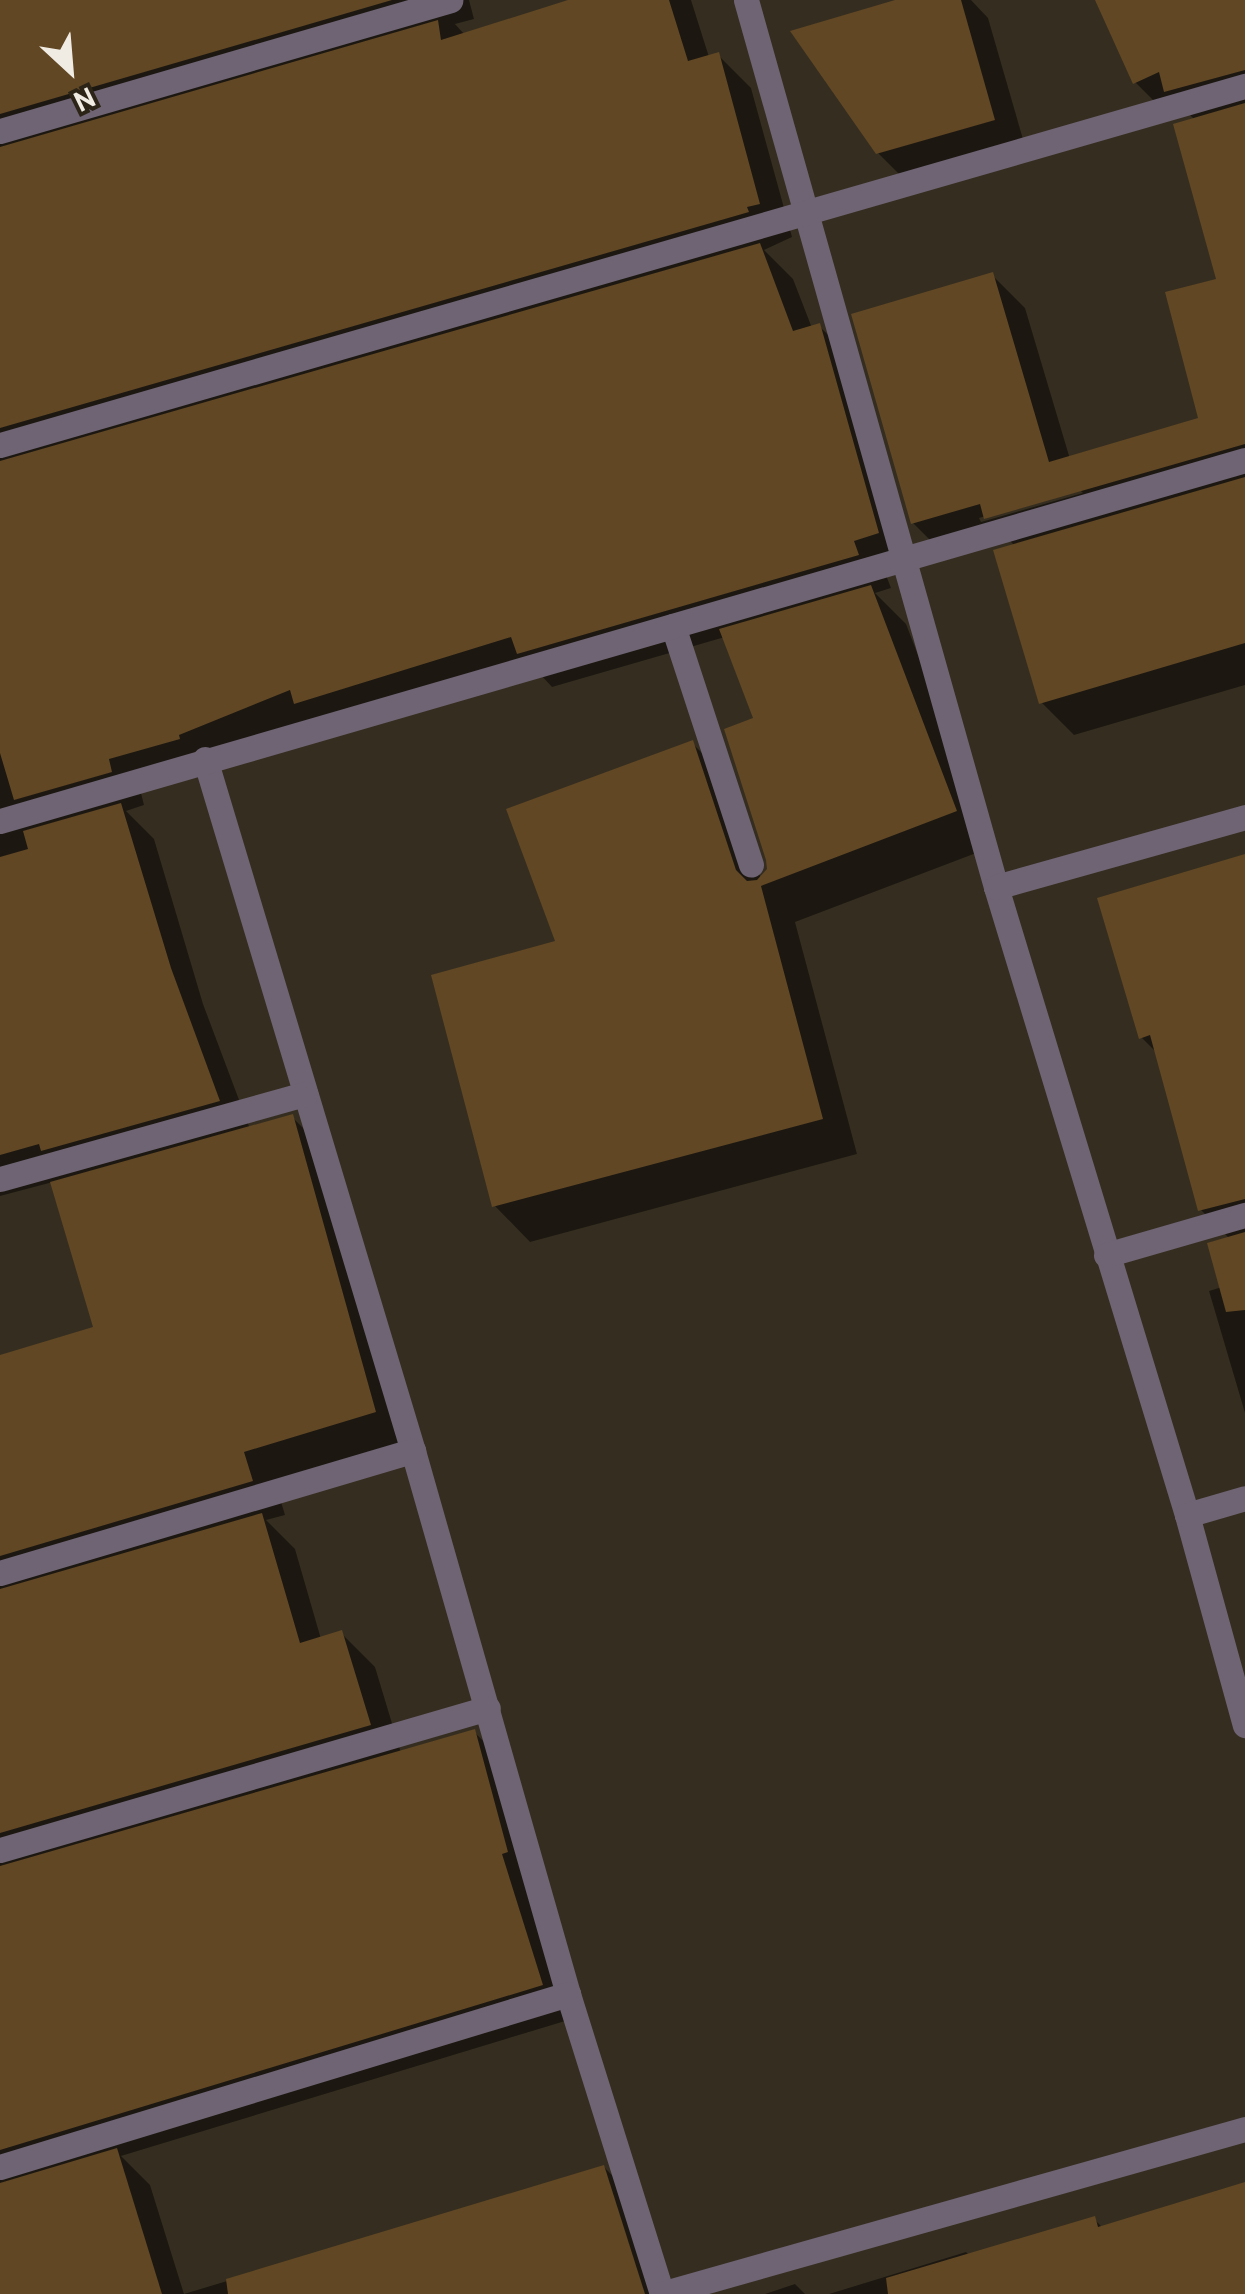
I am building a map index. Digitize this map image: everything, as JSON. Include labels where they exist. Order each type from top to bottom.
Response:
[{"type":"street","points":[[0,131],[450,0]]},
{"type":"street","points":[[746,0],[996,887],[1187,1516],[1245,1725]]},
{"type":"street","points":[[0,446],[1245,86]]},
{"type":"street","points":[[0,821],[205,758],[1245,460]]},
{"type":"street","points":[[673,626],[751,865]]},
{"type":"street","points":[[205,758],[414,1451],[568,1994],[662,2294],[1245,2130]]},
{"type":"street","points":[[996,887],[1245,817]]},
{"type":"street","points":[[0,1180],[305,1094]]},
{"type":"street","points":[[1106,1255],[1245,1215]]},
{"type":"street","points":[[0,1573],[414,1451]]},
{"type":"street","points":[[1187,1516],[1245,1498]]},
{"type":"street","points":[[0,1850],[488,1708]]},
{"type":"street","points":[[0,2166],[568,1994]]},
{"type":"building","points":[[0,0],[392,0],[0,114]]},
{"type":"building","points":[[568,0],[669,0],[688,61],[719,52],[760,204],[747,207],[749,212],[0,428],[0,147],[438,20],[441,40]]},
{"type":"building","points":[[895,0],[961,0],[995,120],[876,154],[790,31]]},
{"type":"building","points":[[1095,0],[1245,0],[1245,70],[1164,92],[1159,72],[1133,84]]},
{"type":"building","points":[[1245,103],[1245,444],[984,519],[980,504],[911,524],[851,314],[993,272],[1049,462],[1198,418],[1165,292],[1216,279],[1173,124]]},
{"type":"building","points":[[760,243],[793,331],[820,323],[879,533],[854,541],[859,555],[517,654],[511,637],[294,704],[290,690],[179,735],[180,739],[109,759],[112,772],[14,800],[0,753],[0,461]]},
{"type":"building","points":[[1245,477],[1245,643],[1039,704],[993,550]]},
{"type":"building","points":[[871,585],[957,811],[761,886],[823,1119],[492,1207],[431,975],[555,941],[506,809],[693,740],[736,870],[747,881],[757,880],[767,869],[766,860],[724,729],[753,718],[719,629]]},
{"type":"building","points":[[121,803],[171,968],[220,1101],[41,1151],[39,1144],[0,1155],[0,857],[28,849],[23,831]]},
{"type":"building","points":[[1245,854],[1245,1199],[1198,1211],[1150,1035],[1139,1039],[1097,898]]},
{"type":"building","points":[[293,1114],[376,1412],[244,1452],[253,1481],[0,1556],[0,1355],[93,1327],[50,1182]]},
{"type":"building","points":[[1245,1232],[1245,1310],[1226,1312],[1207,1243]]},
{"type":"building","points":[[262,1513],[300,1643],[342,1630],[371,1725],[0,1833],[0,1589]]},
{"type":"building","points":[[475,1729],[508,1852],[502,1854],[543,1985],[0,2150],[0,1866]]},
{"type":"building","points":[[117,2148],[162,2294],[0,2294],[0,2183]]},
{"type":"building","points":[[604,2165],[645,2294],[228,2294],[226,2279]]},
{"type":"building","points":[[1245,2182],[1245,2294],[888,2294],[886,2278],[1095,2216],[1098,2227]]}]
